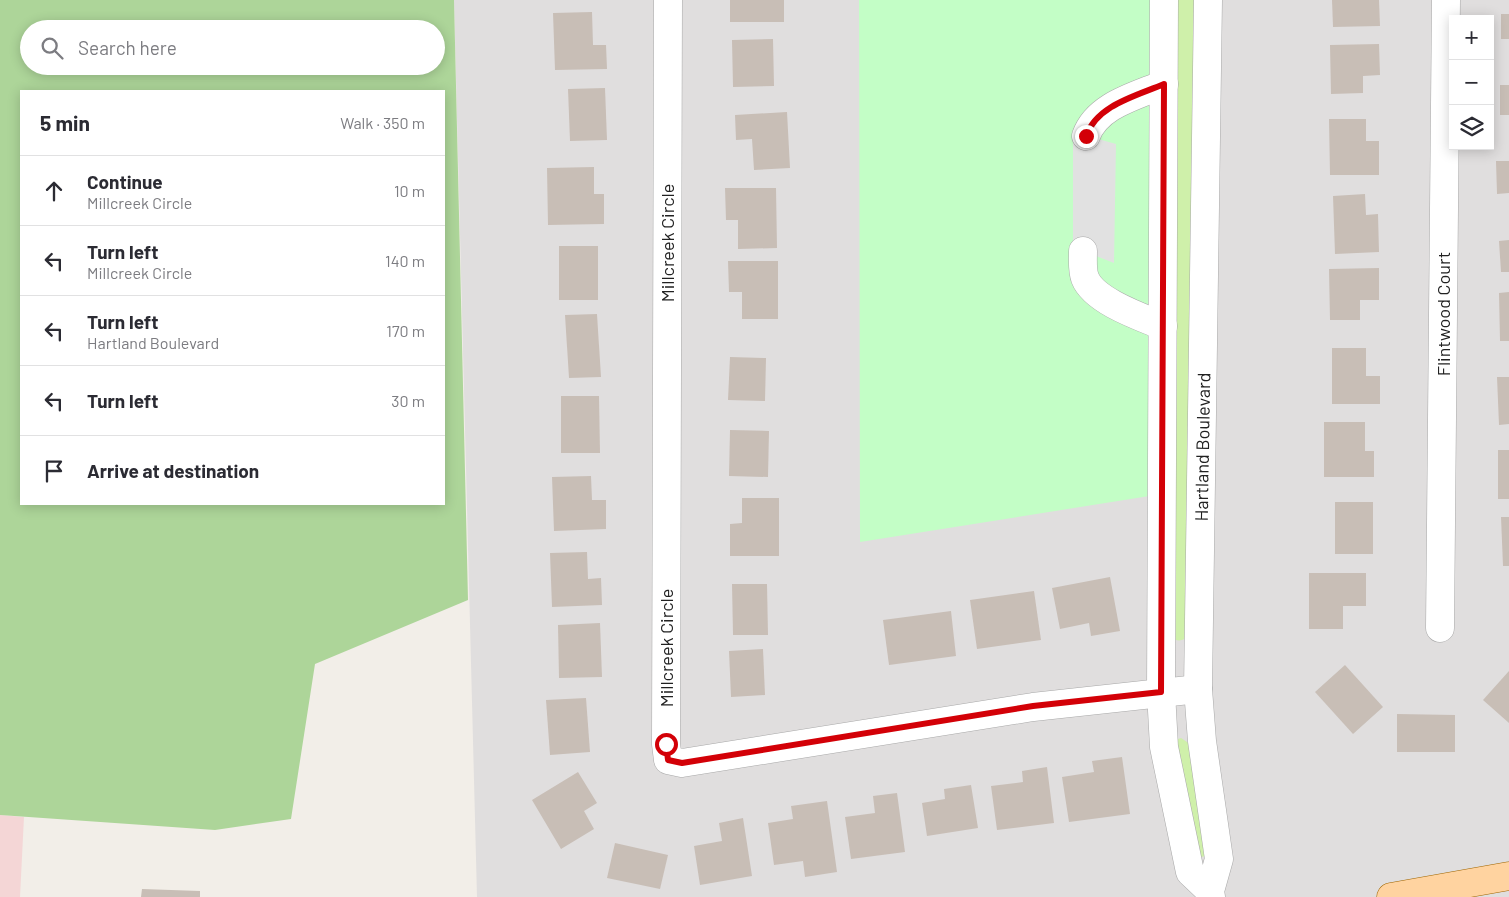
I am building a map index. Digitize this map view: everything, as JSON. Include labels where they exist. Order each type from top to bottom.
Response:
[{"type":"main road","points":[[1391,897],[1462,891],[1509,876]]},
{"type":"street","name":"Millcreek Circle","points":[[668,0],[666,734],[668,760],[682,763],[1033,706],[1198,689]]},
{"type":"street","name":"Hartland Boulevard","points":[[1164,0],[1161,692],[1164,747],[1190,872],[1210,894]]},
{"type":"street","name":"Hartland Boulevard","points":[[1208,0],[1198,689],[1202,742],[1219,859],[1210,894]]},
{"type":"street","name":"Flintwood Court","points":[[1440,628],[1446,0]]},
{"type":"street","points":[[1086,136],[1094,120],[1116,104],[1164,84]]},
{"type":"street","points":[[1083,251],[1084,276],[1088,286],[1098,295],[1130,312],[1163,326]]},
{"type":"shaded area","points":[[454,0],[1509,0],[1509,897],[477,897]]},
{"type":"shaded area","points":[[1073,132],[1116,144],[1114,263],[1073,247]]},
{"type":"shaded area","points":[[0,815],[24,817],[20,897],[0,897]]},
{"type":"green space","points":[[0,0],[454,0],[468,600],[315,664],[291,819],[215,830],[0,815]]},
{"type":"green space","points":[[859,0],[1164,0],[1162,494],[860,542]]},
{"type":"green space","points":[[1176,0],[1195,0],[1186,638],[1183,640],[1173,639]]},
{"type":"green space","points":[[1181,738],[1190,744],[1207,856],[1200,857],[1175,740]]},
{"type":"building","points":[[730,0],[784,0],[784,22],[730,22]]},
{"type":"building","points":[[1332,0],[1379,0],[1380,26],[1333,27]]},
{"type":"building","points":[[592,12],[593,45],[606,45],[607,69],[555,70],[553,13]]},
{"type":"building","points":[[1501,14],[1509,14],[1509,39],[1501,39]]},
{"type":"building","points":[[773,39],[774,86],[733,87],[732,40]]},
{"type":"building","points":[[1379,44],[1380,75],[1363,76],[1363,93],[1331,94],[1330,45]]},
{"type":"building","points":[[1500,85],[1509,85],[1509,115],[1500,115]]},
{"type":"building","points":[[605,88],[607,140],[570,141],[568,89]]},
{"type":"building","points":[[787,112],[790,168],[754,170],[752,139],[736,140],[735,115]]},
{"type":"building","points":[[1329,119],[1366,119],[1366,141],[1379,141],[1379,175],[1330,175]]},
{"type":"building","points":[[1496,161],[1509,161],[1509,193],[1497,194]]},
{"type":"building","points":[[594,167],[594,194],[604,194],[604,224],[548,225],[547,168]]},
{"type":"building","points":[[725,188],[776,188],[777,248],[738,249],[738,220],[726,220]]},
{"type":"building","points":[[1365,194],[1366,215],[1378,214],[1379,252],[1335,254],[1333,196]]},
{"type":"building","points":[[1509,240],[1509,272],[1501,272],[1499,241]]},
{"type":"building","points":[[559,246],[598,246],[598,300],[559,300]]},
{"type":"building","points":[[728,261],[778,261],[778,319],[742,319],[742,292],[729,292]]},
{"type":"building","points":[[1379,268],[1379,300],[1360,300],[1360,320],[1330,320],[1329,269]]},
{"type":"building","points":[[1509,292],[1509,341],[1500,341],[1499,293]]},
{"type":"building","points":[[597,314],[601,377],[569,378],[565,315]]},
{"type":"building","points":[[1332,348],[1366,348],[1366,376],[1380,376],[1380,404],[1332,404]]},
{"type":"building","points":[[730,357],[766,358],[765,401],[728,400]]},
{"type":"building","points":[[1497,377],[1509,377],[1509,424],[1499,425]]},
{"type":"building","points":[[561,396],[599,396],[600,453],[561,453]]},
{"type":"building","points":[[1324,422],[1365,422],[1365,451],[1374,451],[1374,477],[1324,477]]},
{"type":"building","points":[[730,430],[769,431],[768,477],[729,476]]},
{"type":"building","points":[[1498,450],[1509,450],[1509,499],[1498,499]]},
{"type":"building","points":[[591,476],[592,500],[606,500],[606,529],[554,531],[552,477]]},
{"type":"building","points":[[742,498],[779,498],[779,556],[730,556],[730,524],[742,523]]},
{"type":"building","points":[[1335,502],[1373,502],[1373,554],[1335,554]]},
{"type":"building","points":[[1501,517],[1509,517],[1509,566],[1503,566]]},
{"type":"building","points":[[587,552],[588,579],[601,578],[602,605],[552,607],[550,553]]},
{"type":"building","points":[[1309,573],[1366,573],[1366,606],[1343,606],[1343,629],[1309,629]]},
{"type":"building","points":[[1110,577],[1120,631],[1091,636],[1089,623],[1060,629],[1052,588]]},
{"type":"building","points":[[732,584],[767,584],[768,635],[733,635]]},
{"type":"building","points":[[1034,591],[1041,640],[977,649],[970,600]]},
{"type":"building","points":[[951,611],[956,656],[889,665],[883,620]]},
{"type":"building","points":[[600,623],[602,677],[559,678],[558,625]]},
{"type":"building","points":[[763,649],[765,695],[731,697],[729,651]]},
{"type":"building","points":[[1345,665],[1383,707],[1353,734],[1315,692]]},
{"type":"building","points":[[1509,671],[1509,723],[1483,700]]},
{"type":"building","points":[[586,698],[590,752],[550,755],[546,700]]},
{"type":"building","points":[[1397,714],[1455,715],[1455,752],[1397,752]]},
{"type":"building","points":[[1122,757],[1130,814],[1069,822],[1062,777],[1094,772],[1092,761]]},
{"type":"building","points":[[1047,767],[1054,823],[997,830],[991,786],[1023,782],[1022,771]]},
{"type":"building","points":[[578,772],[597,803],[584,811],[594,829],[561,849],[532,800]]},
{"type":"building","points":[[971,785],[978,828],[927,836],[922,803],[945,799],[944,789]]},
{"type":"building","points":[[897,793],[905,852],[851,859],[845,817],[875,813],[873,796]]},
{"type":"building","points":[[827,801],[837,872],[805,877],[803,861],[774,865],[768,823],[793,819],[791,806]]},
{"type":"building","points":[[743,818],[752,876],[700,885],[694,846],[722,841],[719,823]]},
{"type":"building","points":[[615,843],[668,855],[660,889],[607,878]]},
{"type":"building","points":[[142,889],[200,891],[200,897],[141,897]]},
{"type":"route","points":[[666,744],[668,760],[682,763],[1033,706],[1161,692],[1164,84],[1116,104],[1094,120],[1086,136]]}]
